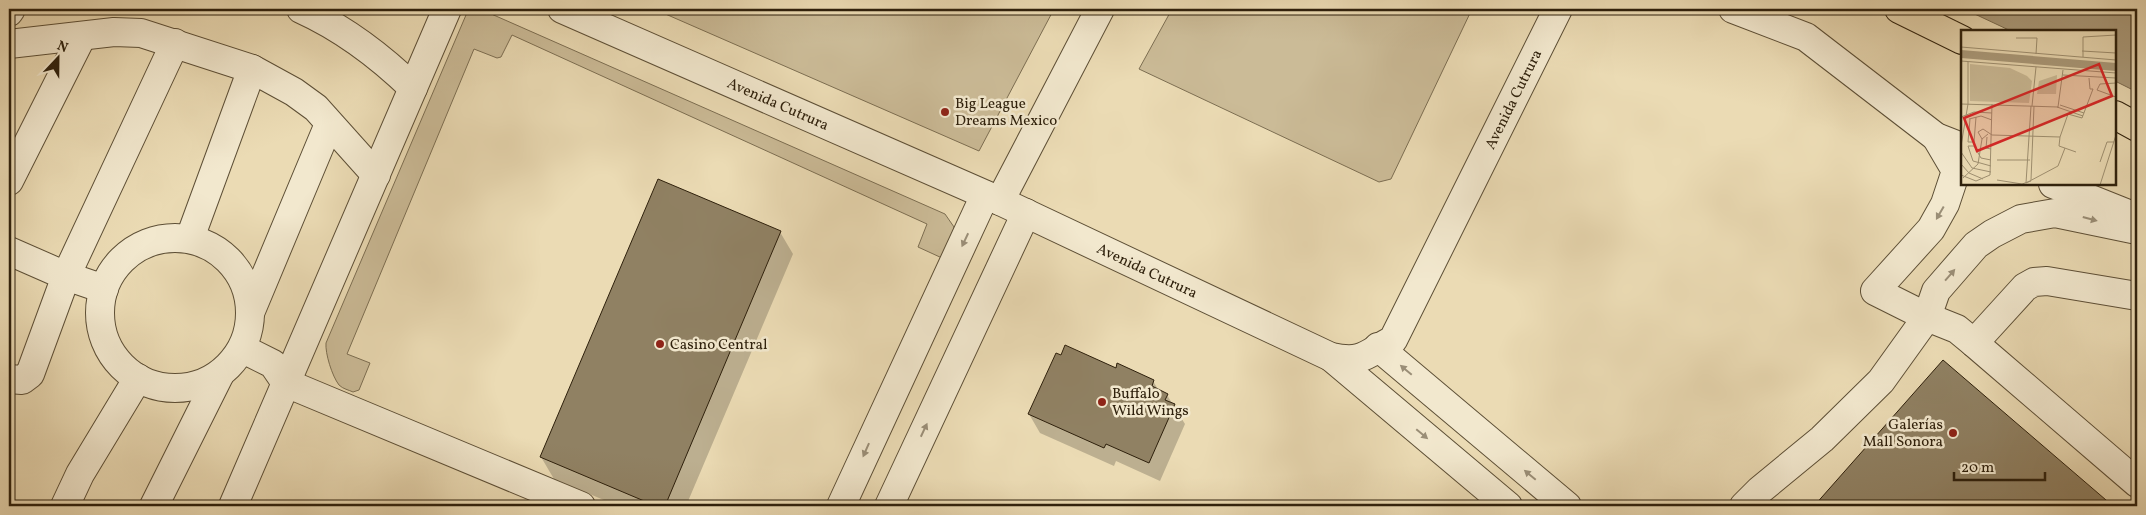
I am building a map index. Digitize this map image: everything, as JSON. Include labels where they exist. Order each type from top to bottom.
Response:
[{"type":"main road","points":[[1899,9],[1961,40]]},
{"type":"main road","points":[[2116,116],[2137,127]]},
{"type":"street","points":[[301,9],[320,17],[379,56],[413,88]]},
{"type":"street","points":[[233,506],[448,9]]},
{"type":"street","name":"Avenida Cutrura","points":[[562,9],[993,198],[1331,357],[1345,360],[1358,360],[1393,340],[1558,9]]},
{"type":"street","points":[[841,506],[874,431],[993,198],[1100,9]]},
{"type":"street","points":[[1733,9],[1806,37],[1936,137],[1961,147]]},
{"type":"street","points":[[9,44],[114,32],[141,33],[252,69],[309,102],[376,175]]},
{"type":"street","points":[[9,182],[82,36]]},
{"type":"street","points":[[9,379],[22,380],[30,374],[66,276],[175,43]]},
{"type":"street","points":[[190,238],[252,69]]},
{"type":"street","points":[[154,506],[219,376],[243,349],[250,313],[329,124]]},
{"type":"street","points":[[1936,137],[1956,171],[1945,204],[1931,229],[1875,291],[1927,317],[1957,329],[2137,482]]},
{"type":"street","points":[[2054,185],[2137,218]]},
{"type":"street","points":[[1744,506],[1760,490],[1822,438],[1881,381],[1927,317],[1936,291],[1976,245],[1992,234],[2021,219],[2055,212],[2137,230]]},
{"type":"street","points":[[889,506],[1026,213]]},
{"type":"street","points":[[219,376],[187,387],[156,387],[118,365],[106,344],[98,321],[104,289],[115,266],[133,248],[164,238],[190,238],[213,248],[228,260],[239,274],[246,289],[250,313]]},
{"type":"street","points":[[9,251],[66,276],[104,289]]},
{"type":"street","points":[[1974,343],[2025,287],[2034,282],[2048,281],[2137,296]]},
{"type":"street","points":[[1378,347],[1568,506]]},
{"type":"street","points":[[243,349],[273,364],[286,383],[581,506]]},
{"type":"street","points":[[1331,357],[1508,505]]},
{"type":"street","points":[[65,506],[80,474],[138,378]]},
{"type":"street","points":[[862,506],[890,442],[897,388]]},
{"type":"shaded area","points":[[480,9],[945,214],[954,227],[942,258],[918,247],[927,224],[512,35],[501,57],[497,58],[474,49],[347,354],[370,363],[359,390],[353,392],[342,388],[336,381],[332,370],[326,343],[466,15],[470,10]]},
{"type":"shaded area","name":"Big League Dreams Mexico","points":[[654,9],[1054,9],[979,151]]},
{"type":"shaded area","points":[[1172,9],[1472,9],[1391,179],[1379,182],[1139,69]]},
{"type":"shaded area","points":[[1964,9],[2137,9],[2137,92],[2116,82],[2116,30],[2009,30]]},
{"type":"building","name":"Casino Central","points":[[658,179],[781,231],[665,506],[656,506],[540,457]]},
{"type":"building","name":"Buffalo Wild Wings","points":[[1065,345],[1116,368],[1117,363],[1154,380],[1152,386],[1168,394],[1165,400],[1175,404],[1149,463],[1106,444],[1104,448],[1028,414],[1056,353],[1061,355]]},
{"type":"building","name":"Galerías Mall Sonora","points":[[1943,360],[2113,506],[1814,506]]},
{"type":"place","name":"Big League Dreams Mexico","points":[[945,112]]},
{"type":"place","name":"Casino Central","points":[[660,344]]},
{"type":"place","name":"Buffalo Wild Wings","points":[[1102,402]]},
{"type":"place","name":"Galerías Mall Sonora","points":[[1953,433]]}]
